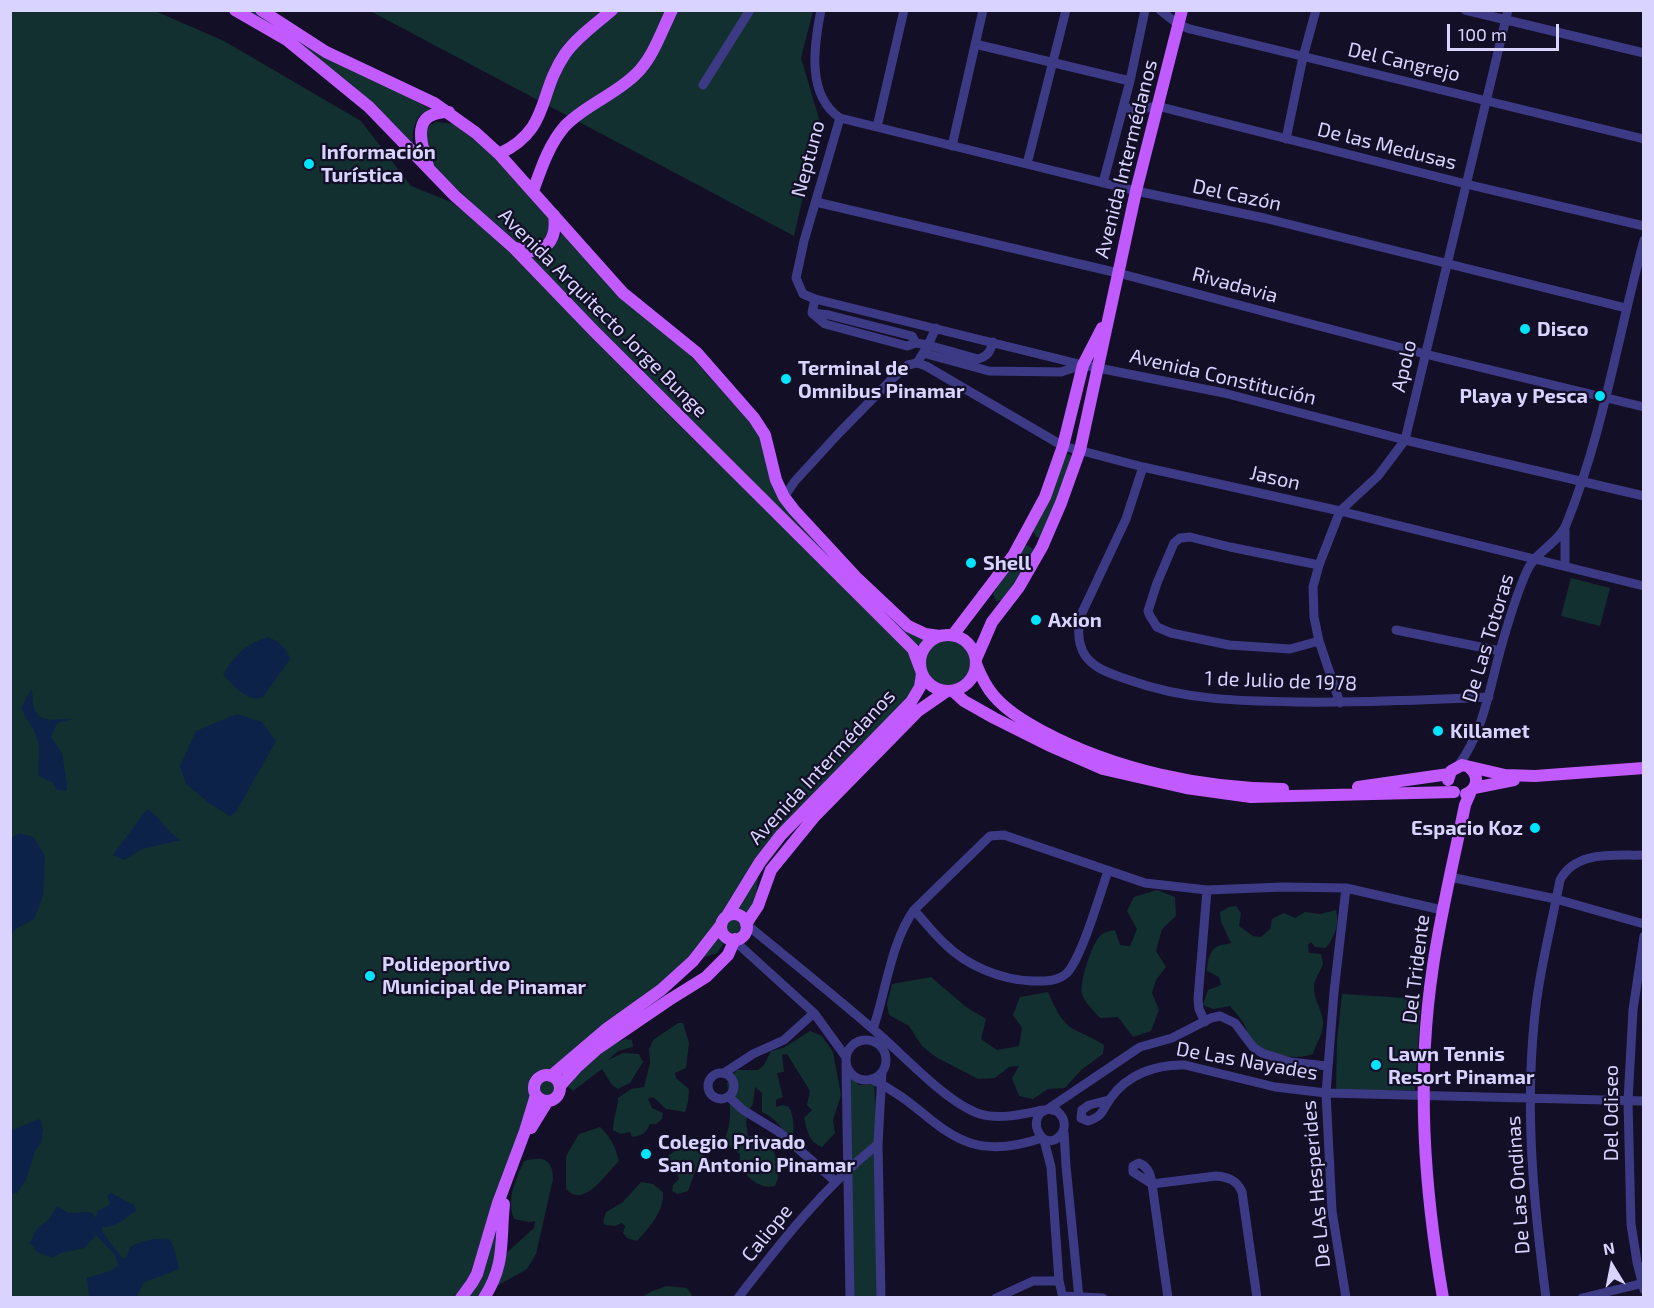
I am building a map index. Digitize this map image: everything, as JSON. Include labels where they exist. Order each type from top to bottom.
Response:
[{"type":"main road","name":"Avenida Arquitecto Jorge Bunge","points":[[235,10],[287,40],[369,107],[455,196],[514,248],[594,331],[913,649],[921,671]]},
{"type":"main road","name":"Avenida Arquitecto Jorge Bunge","points":[[261,10],[326,52],[449,112],[499,154],[623,293],[697,353],[754,418],[765,435],[776,480],[784,497],[794,510],[856,577],[908,626],[925,634],[940,636]]},
{"type":"main road","points":[[499,154],[513,148],[532,130],[558,65],[566,52],[612,10]]},
{"type":"main road","points":[[533,191],[557,136],[567,124],[636,74],[647,60],[672,10]]},
{"type":"main road","name":"Avenida Intermédanos","points":[[976,661],[992,622],[1019,587],[1042,547],[1062,503],[1080,450],[1136,191],[1182,10]]},
{"type":"main road","points":[[429,169],[420,142],[420,132],[423,124],[430,117],[439,112],[449,112]]},
{"type":"main road","points":[[514,248],[527,252],[540,250],[551,242],[556,229],[554,215]]},
{"type":"main road","name":"Avenida Intermédanos","points":[[953,636],[1013,556],[1045,497],[1063,446],[1083,365],[1108,316]]},
{"type":"main road","points":[[1024,538],[1042,547]]},
{"type":"main road","points":[[980,602],[999,613]]},
{"type":"main road","points":[[1535,776],[1473,789],[1464,794],[1251,797],[1186,788],[1103,769],[994,718],[950,691],[932,686],[921,671],[922,652],[927,645],[940,636],[953,636],[968,643],[992,694],[1006,708],[1030,724],[1096,756],[1137,769],[1242,787],[1284,789],[1365,787],[1459,770],[1535,776],[1644,768]]},
{"type":"main road","points":[[560,1086],[597,1049],[706,977],[728,955],[735,939],[745,933],[746,924],[758,906],[771,870],[815,816],[918,711],[970,681],[975,673],[976,661]]},
{"type":"main road","name":"Avenida Intermédanos","points":[[551,1076],[605,1030],[661,990],[693,961],[724,920],[759,862],[781,835],[911,702],[920,687],[921,671]]},
{"type":"main road","points":[[1459,770],[1476,775],[1473,789]]},
{"type":"main road","points":[[1455,793],[1448,784],[1459,770]]},
{"type":"main road","name":"Del Tridente","points":[[1443,1298],[1426,1173],[1423,1095],[1431,985],[1442,910],[1466,805],[1473,789]]},
{"type":"main road","name":"Del Tridente","points":[[1455,793],[1460,803],[1461,825]]},
{"type":"main road","points":[[735,939],[725,936],[724,920],[737,914],[746,924]]},
{"type":"main road","points":[[484,1298],[500,1265],[503,1246],[503,1204],[506,1190],[529,1132],[547,1102],[559,1095],[558,1081],[551,1076],[542,1076],[538,1079],[534,1089],[540,1100],[547,1102]]},
{"type":"main road","points":[[460,1298],[477,1274],[502,1192],[536,1095]]},
{"type":"street","points":[[704,85],[750,10]]},
{"type":"street","name":"Neptuno","points":[[798,286],[796,278],[804,241],[840,118],[829,111],[823,102],[817,78],[814,52],[821,10]]},
{"type":"street","points":[[877,127],[904,10]]},
{"type":"street","points":[[952,146],[982,10]]},
{"type":"street","points":[[1027,164],[1066,10]]},
{"type":"street","points":[[1103,183],[1130,81],[1145,10]]},
{"type":"street","name":"Del Cangrejo","points":[[1160,10],[1179,25],[1644,139]]},
{"type":"street","points":[[1286,140],[1316,10]]},
{"type":"street","points":[[1464,10],[1644,53]]},
{"type":"street","name":"Apolo","points":[[1340,703],[1319,641],[1312,600],[1319,565],[1340,511],[1378,476],[1405,440],[1508,10]]},
{"type":"street","points":[[975,44],[1130,81]]},
{"type":"street","name":"De las Medusas","points":[[1123,107],[1137,110],[1157,106],[1286,140],[1644,226]]},
{"type":"street","name":"Del Cazón","points":[[840,118],[1136,191],[1264,218],[1626,308]]},
{"type":"street","name":"Rivadavia","points":[[816,202],[1118,273],[1425,354],[1644,407]]},
{"type":"street","name":"De Las Totoras","points":[[1565,566],[1565,530],[1584,481],[1644,240]]},
{"type":"street","name":"Avenida Constitución","points":[[798,286],[803,294],[815,299],[1083,365],[1224,393],[1405,440],[1644,496]]},
{"type":"street","points":[[815,299],[812,313],[825,324],[907,346],[916,343],[925,349],[989,371],[1061,372],[1083,365]]},
{"type":"street","points":[[784,497],[795,481],[833,439],[893,378],[908,365],[917,363],[936,328]]},
{"type":"street","points":[[925,349],[978,359],[989,353],[993,342]]},
{"type":"street","name":"Jason","points":[[917,363],[926,366],[1063,446],[1644,586]]},
{"type":"street","name":"1 de Julio de 1978","points":[[1143,467],[1126,519],[1080,617],[1077,633],[1083,651],[1094,665],[1111,674],[1143,685],[1184,695],[1246,702],[1340,703],[1489,697]]},
{"type":"street","name":"De Las Totoras","points":[[1459,770],[1469,751],[1489,697],[1500,651],[1526,573],[1534,559],[1565,530]]},
{"type":"street","points":[[1319,565],[1190,537],[1180,538],[1174,543],[1157,583],[1149,616],[1157,627],[1171,633],[1229,645],[1290,649],[1319,641]]},
{"type":"street","points":[[1396,630],[1500,651]]},
{"type":"street","points":[[850,1298],[846,1061],[849,1049],[873,1029],[902,932],[914,910],[990,836],[1004,835],[1144,883],[1207,890],[1283,887],[1346,888],[1442,910]]},
{"type":"street","name":"De Las Ondinas","points":[[1546,1298],[1535,1219],[1530,1098],[1534,1023],[1560,880],[1565,871],[1575,862],[1590,858],[1644,855]]},
{"type":"street","points":[[914,910],[944,944],[960,957],[979,967],[1017,981],[1054,981],[1066,973],[1076,960],[1108,871]]},
{"type":"street","points":[[1450,876],[1556,899],[1644,924]]},
{"type":"street","name":"De LAs Hesperides","points":[[1346,888],[1326,1093],[1332,1211],[1346,1298]]},
{"type":"street","points":[[1205,1022],[1199,1009],[1198,999],[1207,890]]},
{"type":"street","name":"De Las Nayades","points":[[746,924],[873,1029],[944,1092],[969,1109],[981,1114],[1005,1116],[1046,1110],[1140,1047],[1172,1038],[1211,1018],[1226,1017],[1235,1023],[1253,1047],[1262,1053],[1290,1062],[1327,1066]]},
{"type":"street","name":"Del Odiseo","points":[[1643,1285],[1631,1224],[1628,1101],[1633,1010],[1644,936]]},
{"type":"street","points":[[735,939],[814,1013],[855,1077],[871,1079],[903,1097],[949,1135],[964,1142],[993,1147],[1057,1139],[1064,1132]]},
{"type":"street","points":[[729,1097],[717,1099],[710,1093],[708,1084],[712,1076],[724,1073],[753,1054],[784,1040],[814,1013]]},
{"type":"street","points":[[873,1029],[885,1062],[880,1084],[878,1144],[881,1298]]},
{"type":"street","points":[[857,1042],[867,1040],[881,1047]]},
{"type":"street","name":"De Las Nayades","points":[[1109,1100],[1136,1076],[1151,1069],[1185,1065],[1275,1087],[1326,1093],[1644,1101]]},
{"type":"street","points":[[871,1079],[882,1072]]},
{"type":"street","points":[[724,1073],[732,1077],[735,1086],[729,1097]]},
{"type":"street","points":[[729,1097],[743,1110],[779,1132],[835,1181]]},
{"type":"street","points":[[1079,1296],[1064,1122],[1060,1114],[1046,1110],[1040,1113],[1036,1120],[1037,1130],[1043,1139],[1051,1167],[1059,1281],[1063,1297],[1103,1298]]},
{"type":"street","name":"Caliope","points":[[738,1298],[791,1231],[835,1181],[878,1144]]},
{"type":"street","points":[[1168,1298],[1152,1184],[1216,1176],[1234,1181],[1242,1192],[1257,1298]]},
{"type":"street","points":[[996,1298],[1033,1281],[1059,1281]]},
{"type":"street","points":[[1582,1298],[1643,1285]]},
{"type":"green space","points":[[10,11],[155,11],[224,41],[361,121],[411,186],[451,202],[514,248],[913,649],[920,687],[760,862],[755,902],[743,935],[724,943],[717,953],[693,961],[560,1090],[559,1095],[551,1101],[527,1132],[506,1183],[501,1258],[534,1228],[535,1221],[514,1219],[511,1204],[513,1189],[524,1161],[541,1159],[549,1163],[553,1179],[536,1254],[527,1269],[497,1286],[484,1297],[11,1297]]},
{"type":"green space","points":[[247,11],[253,11],[430,109],[417,119],[413,145]]},
{"type":"green space","points":[[370,11],[813,11],[801,58],[820,122],[794,236]]},
{"type":"green space","points":[[437,122],[455,124],[513,175],[551,222],[543,240],[529,245],[514,243],[433,166],[425,133],[430,125]]},
{"type":"green space","points":[[562,232],[679,343],[745,416],[758,434],[798,521],[930,638],[919,652],[529,256],[549,249],[557,242]]},
{"type":"green space","points":[[1066,454],[1071,455],[1073,460],[1040,538],[1036,537],[1033,531]]},
{"type":"green space","points":[[1027,545],[1033,549],[1032,555],[1003,600],[996,601],[993,594],[1022,548]]},
{"type":"green space","points":[[1571,578],[1610,588],[1600,626],[1561,616]]},
{"type":"green space","points":[[948,639],[964,646],[971,662],[964,678],[948,685],[932,678],[925,662],[932,646]]},
{"type":"green space","points":[[1157,890],[1175,897],[1176,916],[1162,929],[1156,951],[1166,967],[1156,980],[1152,993],[1159,1010],[1151,1031],[1133,1037],[1118,1017],[1100,1018],[1083,997],[1082,982],[1097,939],[1104,933],[1115,930],[1120,945],[1130,946],[1137,929],[1127,911],[1134,897]]},
{"type":"green space","points":[[1236,906],[1241,913],[1239,926],[1253,936],[1261,937],[1270,929],[1272,919],[1284,913],[1295,918],[1305,912],[1320,914],[1336,910],[1336,930],[1326,948],[1315,947],[1311,942],[1308,945],[1309,953],[1321,954],[1323,964],[1314,986],[1323,1018],[1323,1028],[1313,1054],[1290,1057],[1260,1048],[1252,1041],[1242,1021],[1230,1006],[1213,1009],[1203,1005],[1208,990],[1221,985],[1219,977],[1207,971],[1210,955],[1216,947],[1231,943],[1221,922],[1220,912]]},
{"type":"green space","points":[[931,977],[966,1007],[986,1019],[981,1039],[997,1050],[1019,1046],[1022,1028],[1013,1015],[1020,997],[1048,992],[1064,1022],[1104,1045],[1103,1054],[1081,1070],[1065,1088],[1048,1089],[1033,1099],[1019,1096],[1012,1078],[1019,1066],[1009,1067],[995,1078],[978,1079],[936,1057],[922,1046],[909,1026],[889,1015],[887,1004],[892,984]]},
{"type":"green space","name":"Lawn Tennis Resort Pinamar","points":[[1342,994],[1421,999],[1415,1090],[1336,1090],[1337,1041]]},
{"type":"green space","points":[[678,1023],[683,1023],[689,1043],[686,1068],[675,1073],[676,1078],[689,1089],[685,1112],[666,1109],[653,1097],[648,1099],[652,1108],[663,1113],[662,1119],[656,1124],[650,1124],[643,1134],[635,1137],[632,1137],[630,1132],[621,1134],[613,1130],[618,1098],[631,1089],[644,1087],[650,1063],[649,1049],[653,1040]]},
{"type":"green space","points":[[810,1031],[822,1036],[833,1052],[841,1095],[833,1120],[835,1133],[822,1147],[811,1139],[804,1118],[812,1110],[807,1105],[810,1091],[787,1054],[782,1055],[784,1072],[777,1073],[783,1097],[776,1100],[776,1107],[783,1105],[789,1107],[792,1114],[793,1137],[762,1112],[762,1093],[755,1087],[753,1104],[746,1122],[748,1136],[767,1137],[777,1161],[779,1173],[775,1186],[764,1186],[750,1178],[739,1166],[740,1154],[732,1149],[725,1139],[730,1118],[727,1083],[737,1070],[758,1070],[764,1065],[771,1051],[783,1048]]},
{"type":"green space","points":[[625,1039],[632,1040],[633,1047],[618,1051],[608,1060],[623,1053],[639,1054],[643,1062],[630,1083],[618,1089],[612,1085],[602,1069],[573,1091],[568,1087],[594,1058],[608,1047]]},
{"type":"green space","points":[[849,1076],[859,1085],[874,1084],[878,1144],[881,1297],[849,1297]]},
{"type":"green space","points":[[600,1127],[612,1142],[619,1161],[595,1187],[580,1195],[573,1194],[566,1189],[566,1156],[579,1134]]},
{"type":"green space","points":[[690,1137],[701,1142],[705,1164],[696,1169],[688,1191],[678,1194],[672,1191],[673,1185],[679,1179],[677,1171],[672,1167],[669,1170],[663,1169],[661,1161],[679,1148],[682,1139]]},
{"type":"green space","points":[[641,1182],[653,1184],[663,1192],[663,1199],[659,1212],[637,1241],[627,1238],[623,1233],[625,1226],[622,1223],[615,1226],[605,1225],[603,1222],[606,1212],[623,1202]]},
{"type":"green space","points":[[667,1286],[687,1288],[693,1297],[642,1297]]},
{"type":"water","points":[[268,637],[282,645],[290,659],[263,697],[251,697],[241,692],[223,674],[242,651],[253,643]]},
{"type":"water","points":[[31,690],[34,708],[40,717],[50,720],[72,719],[57,723],[51,737],[62,753],[66,791],[57,790],[52,782],[39,776],[38,742],[21,708]]},
{"type":"water","points":[[237,714],[262,722],[276,741],[236,812],[230,816],[209,803],[186,784],[180,766],[196,731]]},
{"type":"water","points":[[147,809],[181,840],[142,849],[124,860],[113,855]]},
{"type":"water","points":[[19,833],[34,837],[45,856],[43,896],[34,919],[17,928],[11,935],[11,838]]},
{"type":"water","points":[[40,1119],[43,1129],[41,1143],[35,1151],[26,1180],[17,1193],[11,1194],[11,1130]]},
{"type":"water","points":[[111,1193],[134,1205],[136,1211],[117,1224],[102,1227],[102,1231],[121,1257],[126,1259],[130,1247],[135,1245],[149,1240],[169,1239],[177,1257],[179,1269],[143,1283],[137,1297],[89,1297],[87,1278],[112,1270],[118,1265],[116,1257],[96,1235],[84,1248],[61,1253],[53,1258],[37,1252],[30,1243],[37,1229],[49,1219],[57,1206],[68,1213],[91,1212],[95,1218],[98,1211],[110,1204],[107,1196]]},
{"type":"place","name":"Información Turística","points":[[309,164]]},
{"type":"place","name":"Disco","points":[[1525,329]]},
{"type":"place","name":"Terminal de Omnibus Pinamar","points":[[786,379]]},
{"type":"place","name":"Playa y Pesca","points":[[1600,396]]},
{"type":"place","name":"Shell","points":[[971,563]]},
{"type":"place","name":"Axion","points":[[1036,620]]},
{"type":"place","name":"Killamet","points":[[1438,731]]},
{"type":"place","name":"Espacio Koz","points":[[1535,828]]},
{"type":"place","name":"Polideportivo Municipal de Pinamar","points":[[370,976]]},
{"type":"place","name":"Lawn Tennis Resort Pinamar","points":[[1376,1065]]},
{"type":"place","name":"Colegio Privado San Antonio Pinamar","points":[[646,1154]]}]
